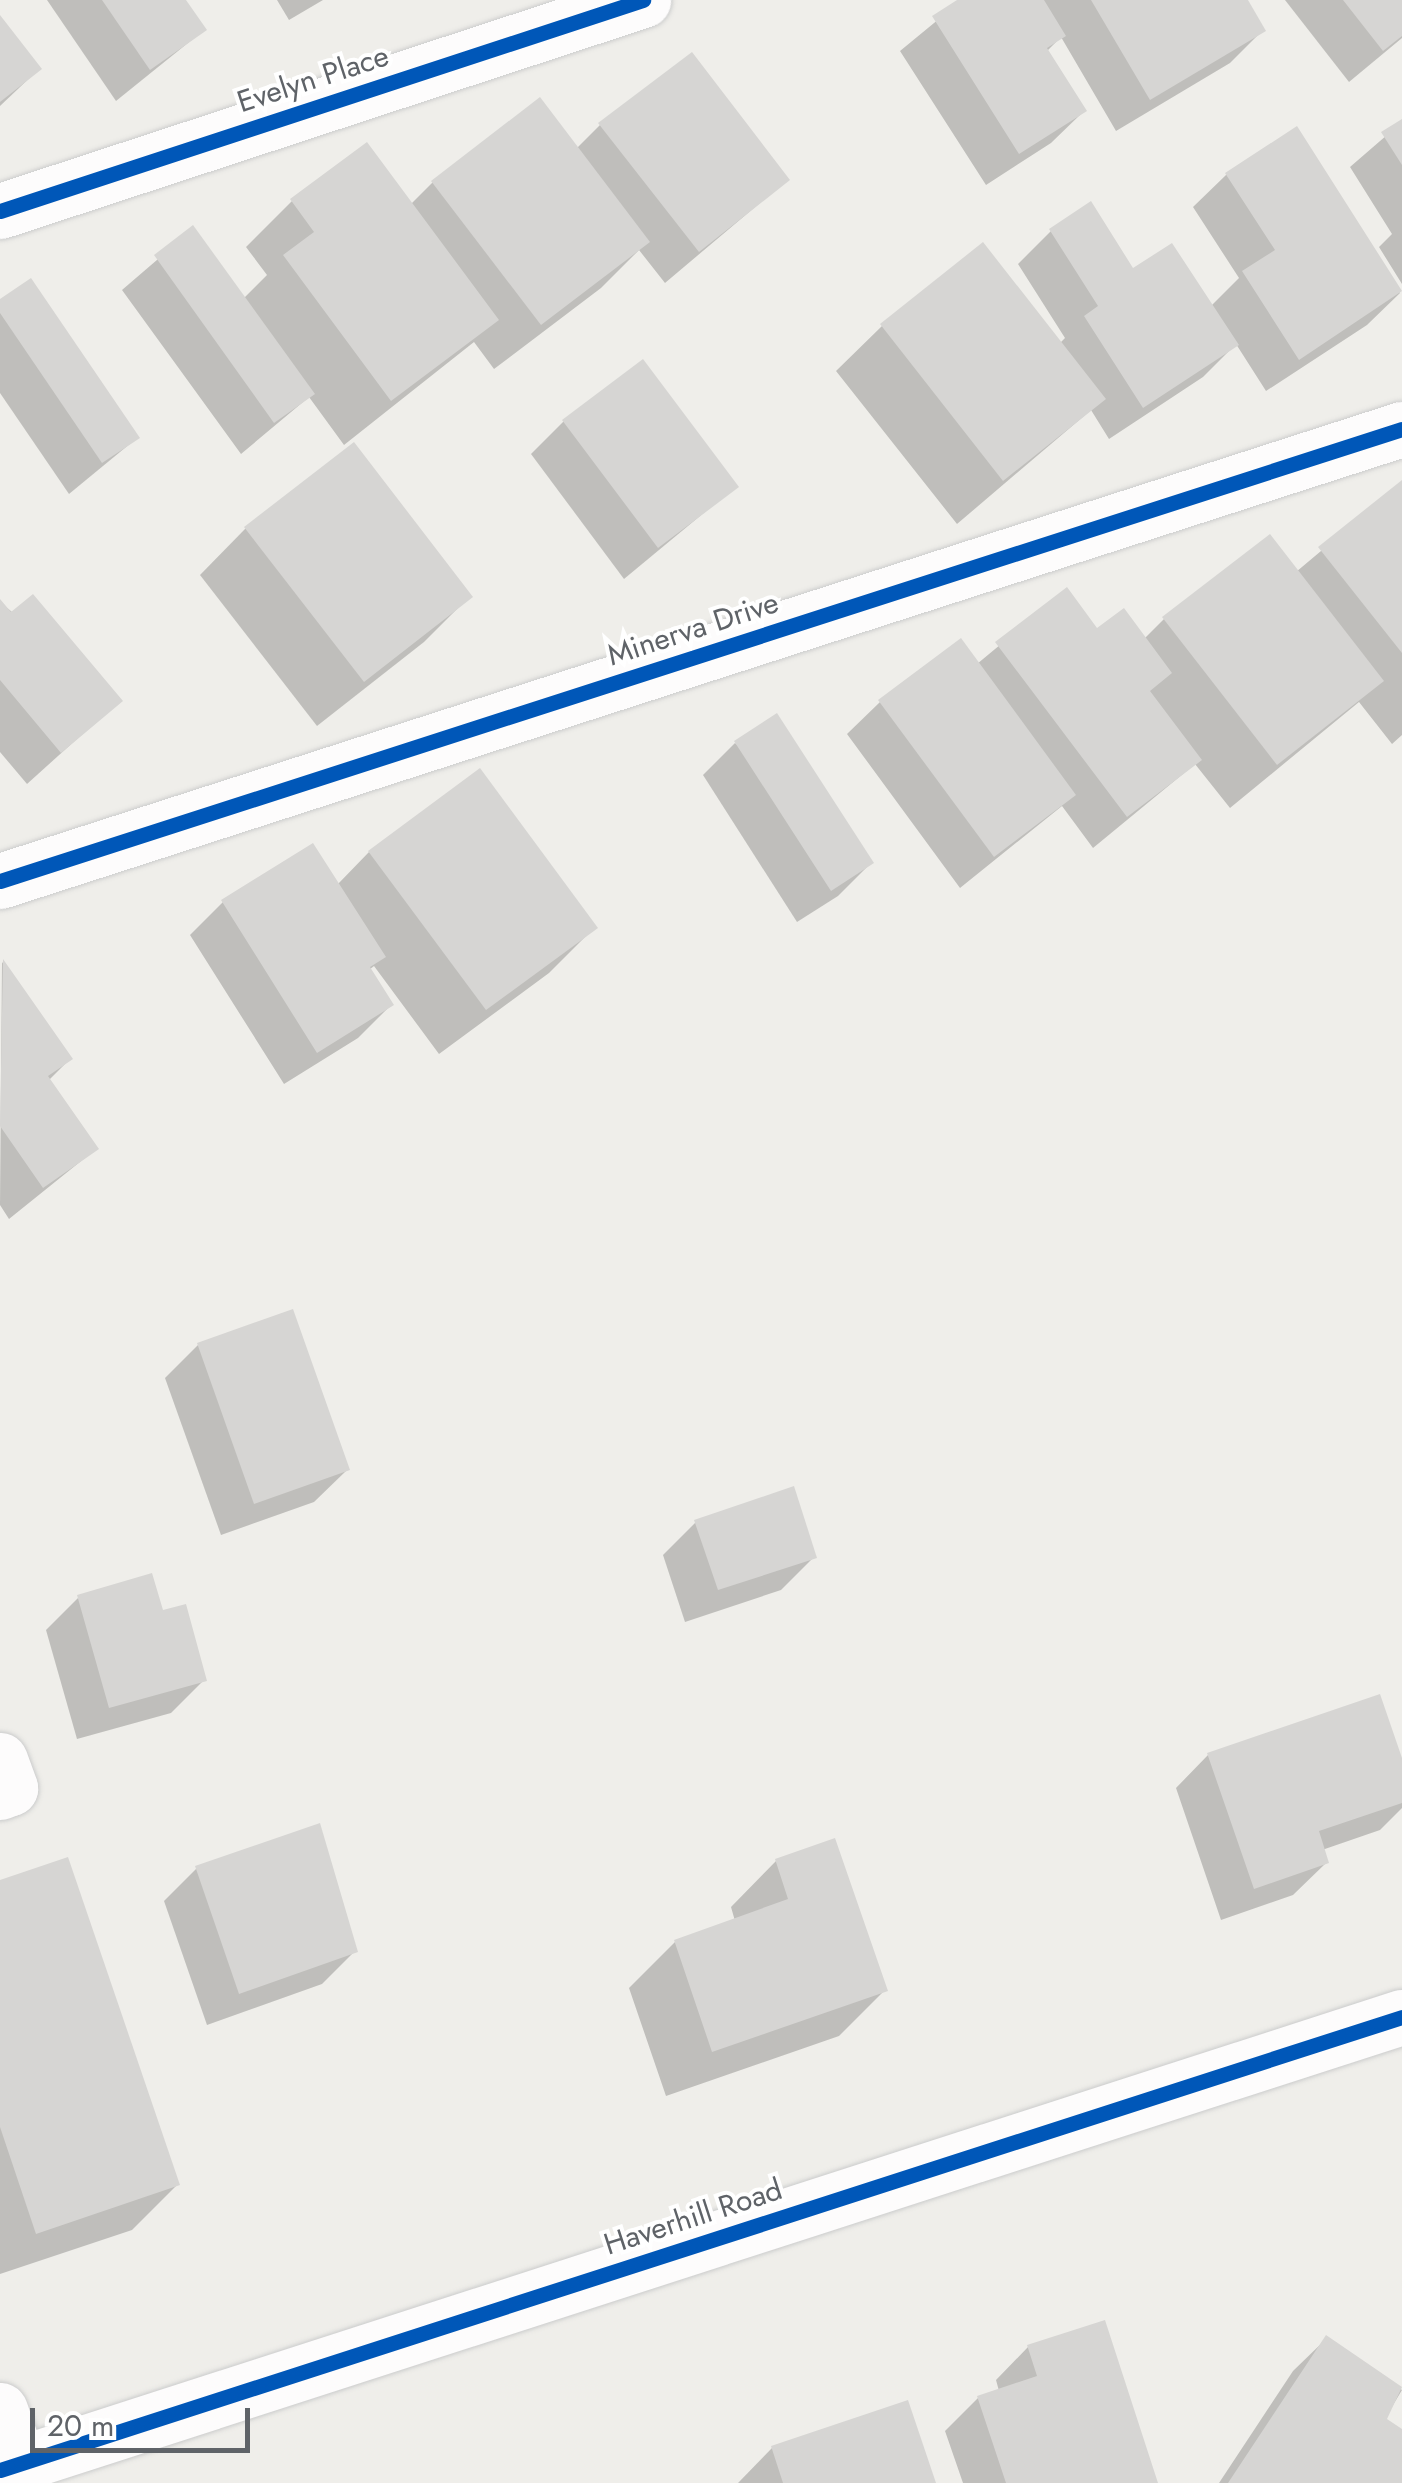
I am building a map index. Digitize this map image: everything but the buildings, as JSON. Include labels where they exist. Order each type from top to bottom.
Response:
[{"type":"street","name":"Evelyn Place","points":[[0,210],[643,0]]},
{"type":"street","name":"Minerva Drive","points":[[0,881],[1402,429]]},
{"type":"street","points":[[0,1760],[10,1788],[0,1792]]},
{"type":"street","name":"Haverhill Road","points":[[9,2467],[1402,2017]]},
{"type":"street","points":[[0,2410],[9,2467]]},
{"type":"cycle path","points":[[0,211],[643,0]]},
{"type":"cycle path","points":[[0,881],[1402,429]]},
{"type":"cycle path","points":[[0,2470],[1402,2017]]}]
